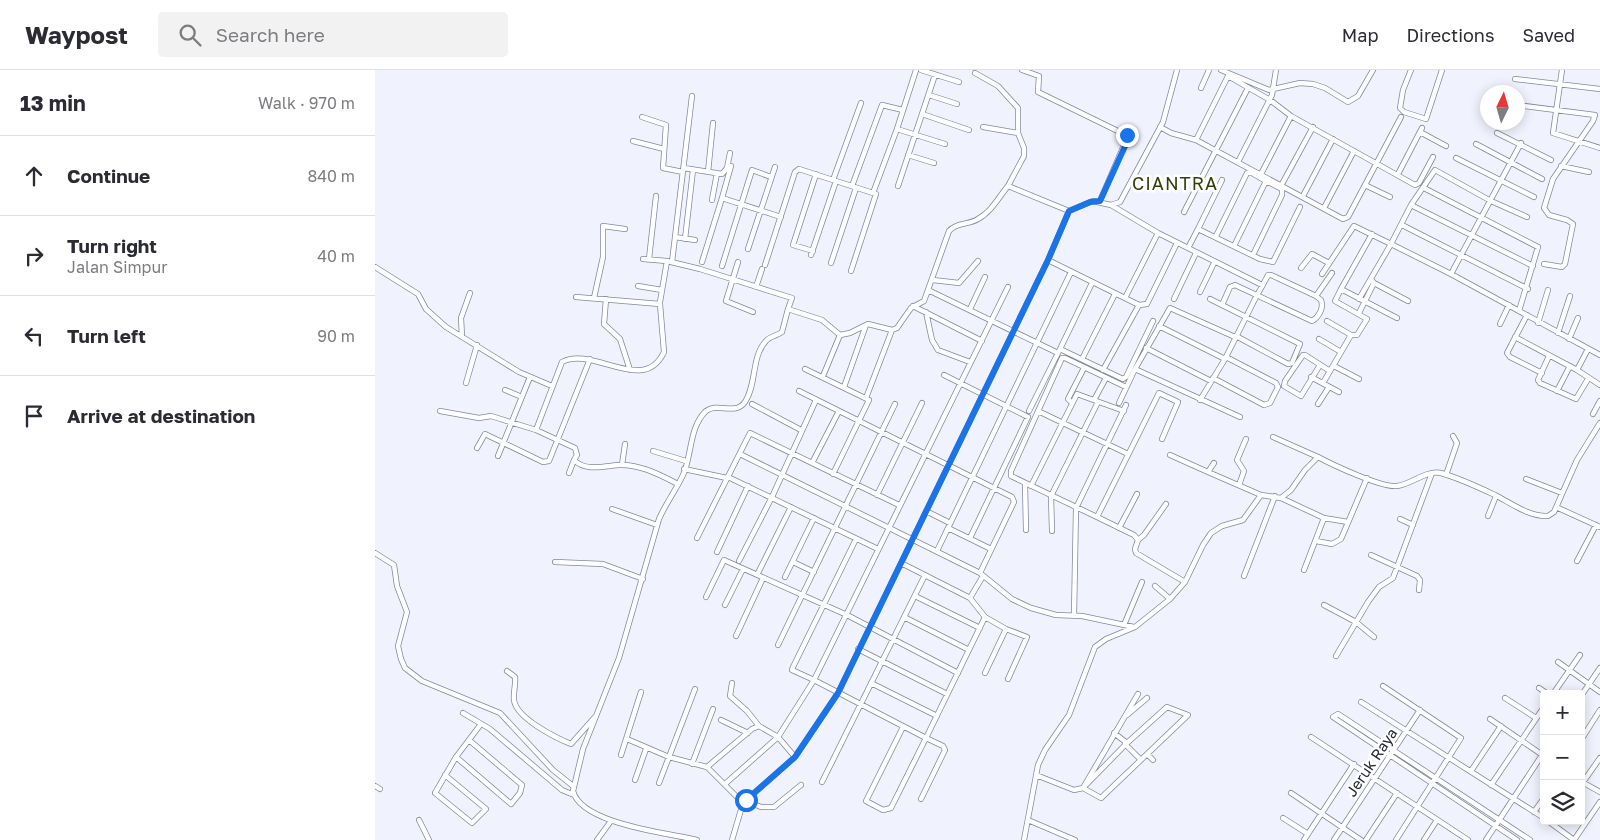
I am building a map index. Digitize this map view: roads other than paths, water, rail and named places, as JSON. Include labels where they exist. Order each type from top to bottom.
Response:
[{"type":"street","points":[[873,193],[897,129],[916,70]]},
{"type":"street","points":[[921,70],[959,82]]},
{"type":"street","points":[[1022,70],[1039,76],[1038,92],[1128,136],[1100,201]]},
{"type":"street","points":[[1111,205],[1118,204],[1126,193],[1160,128],[1177,70]]},
{"type":"street","points":[[1201,88],[1209,70]]},
{"type":"street","points":[[1221,70],[1260,87],[1273,90],[1293,85],[1313,84],[1325,88],[1345,101],[1352,101],[1358,96],[1373,70]]},
{"type":"street","points":[[1237,162],[1270,100],[1275,70]]},
{"type":"street","points":[[1411,70],[1403,90],[1400,108],[1404,112],[1426,119],[1442,70]]},
{"type":"street","points":[[1562,70],[1553,133],[1600,148]]},
{"type":"street","points":[[788,309],[821,320],[839,334],[851,333],[866,324],[892,330],[897,328],[913,306],[923,302],[951,229],[983,216],[1008,186],[1024,156],[1024,148],[1018,133],[1017,106],[998,86],[975,73]]},
{"type":"street","points":[[898,186],[935,75]]},
{"type":"street","points":[[1196,140],[1227,76],[1270,100],[1291,116],[1417,184],[1433,157]]},
{"type":"street","points":[[1515,78],[1600,89]]},
{"type":"street","points":[[1184,212],[1217,152],[1248,88]]},
{"type":"street","points":[[929,95],[957,104]]},
{"type":"street","points":[[660,302],[675,237],[692,96]]},
{"type":"street","points":[[816,174],[793,245],[812,253],[834,180],[861,103]]},
{"type":"street","points":[[831,263],[882,105],[903,110]]},
{"type":"street","points":[[1525,106],[1595,115],[1593,121],[1552,182],[1544,209],[1549,215],[1570,221],[1573,230],[1565,265],[1545,264]]},
{"type":"street","points":[[922,114],[969,130]]},
{"type":"street","points":[[1261,174],[1291,116]]},
{"type":"street","points":[[1160,128],[1176,135],[1196,140],[1282,184],[1341,218],[1346,218],[1401,117]]},
{"type":"street","points":[[642,118],[666,126],[663,168],[717,173],[726,171],[730,153]]},
{"type":"street","points":[[708,172],[713,123]]},
{"type":"street","points":[[983,127],[1018,133]]},
{"type":"street","points":[[1282,184],[1313,127]]},
{"type":"street","points":[[897,129],[945,144]]},
{"type":"street","points":[[1398,174],[1421,130],[1446,146]]},
{"type":"street","points":[[1497,133],[1521,143],[1551,160]]},
{"type":"street","points":[[1303,196],[1333,139]]},
{"type":"street","points":[[633,140],[664,149]]},
{"type":"street","points":[[1451,274],[1521,143]]},
{"type":"street","points":[[1476,144],[1542,179]]},
{"type":"street","points":[[1324,208],[1354,151]]},
{"type":"street","points":[[908,155],[934,163]]},
{"type":"street","points":[[1456,158],[1534,198]]},
{"type":"street","points":[[701,262],[731,166]]},
{"type":"street","points":[[1561,166],[1589,172]]},
{"type":"street","points":[[748,249],[759,210],[775,167]]},
{"type":"street","points":[[756,287],[795,172],[799,169],[876,194],[851,271]]},
{"type":"street","points":[[685,239],[693,170]]},
{"type":"street","points":[[722,266],[752,170],[771,177]]},
{"type":"street","points":[[1359,313],[1411,205],[1435,170],[1491,201],[1527,216]]},
{"type":"street","points":[[1216,236],[1247,172],[1250,172],[1282,189],[1283,193],[1253,255]]},
{"type":"street","points":[[712,200],[717,173]]},
{"type":"street","points":[[1188,248],[1222,180]]},
{"type":"street","points":[[1235,246],[1266,181]]},
{"type":"street","points":[[1365,185],[1390,197]]},
{"type":"street","points":[[1008,186],[1069,211]]},
{"type":"street","points":[[1424,188],[1539,247],[1519,311]]},
{"type":"street","points":[[649,259],[656,196]]},
{"type":"street","points":[[722,198],[781,217]]},
{"type":"street","points":[[732,840],[744,802],[795,757],[838,693],[1048,260],[1069,211],[1090,202],[1100,201],[1111,205],[1158,233],[1215,263],[1263,285]]},
{"type":"street","points":[[1411,205],[1533,266]]},
{"type":"street","points":[[1197,229],[1216,236],[1269,263],[1274,262],[1300,207]]},
{"type":"street","points":[[1402,225],[1527,289]]},
{"type":"street","points":[[595,298],[603,257],[603,226],[625,229]]},
{"type":"street","points":[[1322,274],[1353,226],[1451,274],[1600,355]]},
{"type":"street","points":[[1125,298],[1158,233]]},
{"type":"street","points":[[1327,321],[1351,335],[1357,335],[1366,320],[1359,313],[1334,300],[1372,234]]},
{"type":"street","points":[[675,237],[695,240]]},
{"type":"street","points":[[1048,260],[1139,305],[1147,304],[1177,243]]},
{"type":"street","points":[[1174,299],[1196,253]]},
{"type":"street","points":[[1301,268],[1311,255],[1329,263]]},
{"type":"street","points":[[574,795],[573,786],[583,749],[619,658],[657,525],[666,502],[685,469],[697,426],[707,411],[714,408],[736,409],[746,401],[759,353],[766,340],[782,332],[792,298],[670,262],[643,259]]},
{"type":"street","points":[[933,280],[959,283],[978,261]]},
{"type":"street","points":[[738,262],[726,301],[753,312]]},
{"type":"street","points":[[1200,292],[1215,263]]},
{"type":"street","points":[[375,267],[418,294],[430,315],[530,377],[552,386]]},
{"type":"street","points":[[937,551],[1071,272]]},
{"type":"street","points":[[1316,296],[1332,273]]},
{"type":"street","points":[[1200,400],[1225,358],[1257,295],[1270,274],[1316,296],[1323,305],[1313,321],[1257,295],[1233,285],[1222,305]]},
{"type":"street","points":[[970,309],[985,277]]},
{"type":"street","points":[[1359,299],[1373,281]]},
{"type":"street","points":[[1373,281],[1408,301]]},
{"type":"street","points":[[1029,411],[1092,283]]},
{"type":"street","points":[[639,286],[662,290]]},
{"type":"street","points":[[725,784],[778,738],[814,680],[847,615],[888,526],[1008,287]]},
{"type":"street","points":[[1341,289],[1397,318]]},
{"type":"street","points":[[929,290],[1059,351],[1106,378],[1126,387]]},
{"type":"street","points":[[1538,323],[1548,290]]},
{"type":"street","points":[[462,336],[461,318],[470,293]]},
{"type":"street","points":[[1072,403],[1068,400],[1082,363],[1115,294]]},
{"type":"street","points":[[1558,333],[1570,296]]},
{"type":"street","points":[[536,430],[562,362],[570,358],[590,359],[630,370],[649,367],[662,356],[664,345],[660,304],[576,297]]},
{"type":"street","points":[[606,299],[604,324],[620,339],[630,370]]},
{"type":"street","points":[[1138,540],[1133,534],[1051,496],[1012,476],[1010,473],[1061,359],[1065,358],[1082,363],[1122,379],[1125,378],[1168,310],[1172,308],[1236,336],[1286,364],[1292,363],[1300,343],[1210,299]]},
{"type":"street","points":[[1103,370],[1139,305]]},
{"type":"street","points":[[913,306],[982,341]]},
{"type":"street","points":[[1500,324],[1509,306]]},
{"type":"street","points":[[926,312],[932,340],[938,350],[971,362]]},
{"type":"street","points":[[1527,316],[1515,337],[1508,355],[1542,373]]},
{"type":"street","points":[[1569,339],[1578,318]]},
{"type":"street","points":[[1119,403],[1135,369],[1153,321]]},
{"type":"street","points":[[844,387],[866,324]]},
{"type":"street","points":[[1144,347],[1265,405],[1270,403],[1278,388],[1277,383],[1159,326]]},
{"type":"street","points":[[866,398],[892,330]]},
{"type":"street","points":[[823,376],[839,334]]},
{"type":"street","points":[[1323,383],[1351,335]]},
{"type":"street","points":[[1515,337],[1570,366],[1600,385]]},
{"type":"street","points":[[1319,339],[1341,352]]},
{"type":"street","points":[[466,383],[477,344]]},
{"type":"street","points":[[1577,370],[1588,349]]},
{"type":"street","points":[[1320,365],[1301,396],[1284,386],[1301,355],[1305,355],[1330,371]]},
{"type":"street","points":[[1549,356],[1538,380],[1539,383],[1572,399],[1578,399],[1588,379]]},
{"type":"street","points":[[477,448],[484,434],[545,462],[549,460],[590,359]]},
{"type":"street","points":[[1333,366],[1359,379]]},
{"type":"street","points":[[1557,391],[1570,366]]},
{"type":"street","points":[[805,369],[866,398],[869,402],[833,474]]},
{"type":"street","points":[[1135,369],[1240,417]]},
{"type":"street","points":[[944,375],[982,396],[1027,416],[1028,419],[970,538]]},
{"type":"street","points":[[498,456],[513,423],[530,377]]},
{"type":"street","points":[[1311,377],[1339,392]]},
{"type":"street","points":[[1051,530],[1051,496],[1084,433],[1106,378]]},
{"type":"street","points":[[1318,404],[1329,387]]},
{"type":"street","points":[[505,390],[522,397]]},
{"type":"street","points":[[799,391],[1013,497],[1014,502],[991,549],[982,575],[969,598]]},
{"type":"street","points":[[1097,517],[1159,393],[1176,401],[1178,405],[1162,439]]},
{"type":"street","points":[[1031,486],[1077,394],[1123,411]]},
{"type":"street","points":[[739,561],[772,497],[816,400]]},
{"type":"street","points":[[1593,414],[1600,401]]},
{"type":"street","points":[[877,495],[922,403]]},
{"type":"street","points":[[751,404],[801,430]]},
{"type":"street","points":[[778,645],[836,529],[895,404]]},
{"type":"street","points":[[1074,615],[1077,508],[1106,443],[1126,405]]},
{"type":"street","points":[[440,411],[479,418],[491,416],[536,430],[576,448],[577,455],[569,473]]},
{"type":"street","points":[[812,463],[839,411]]},
{"type":"street","points":[[1038,411],[1128,454]]},
{"type":"street","points":[[1273,436],[1367,478],[1396,486],[1432,473],[1446,475],[1526,511],[1544,517],[1550,516],[1556,507],[1581,451],[1600,423]]},
{"type":"street","points":[[697,538],[751,433],[899,505]]},
{"type":"street","points":[[1446,475],[1457,443],[1453,436]]},
{"type":"street","points":[[1239,485],[1244,472],[1237,460],[1246,439]]},
{"type":"street","points":[[622,465],[625,444]]},
{"type":"street","points":[[653,451],[686,461]]},
{"type":"street","points":[[740,454],[888,526],[982,575],[1012,600],[1023,606],[1056,615],[1074,615],[1135,627]]},
{"type":"street","points":[[1170,455],[1261,495],[1281,498],[1324,518],[1348,522]]},
{"type":"street","points":[[1281,498],[1291,490],[1318,457]]},
{"type":"street","points":[[575,460],[584,466],[622,465],[650,471],[678,484]]},
{"type":"street","points":[[1208,472],[1214,462]]},
{"type":"street","points":[[685,469],[727,478],[748,486],[878,549]]},
{"type":"street","points":[[1336,656],[1379,587],[1392,579],[1432,473]]},
{"type":"street","points":[[1316,541],[1325,544],[1338,543],[1367,478]]},
{"type":"street","points":[[1526,479],[1562,493]]},
{"type":"street","points":[[1025,483],[1026,530]]},
{"type":"street","points":[[717,552],[748,486]]},
{"type":"street","points":[[1119,528],[1137,494]]},
{"type":"street","points":[[1024,840],[1036,775],[1043,753],[1069,714],[1095,647],[1105,639],[1135,627],[1170,599],[1185,582],[1211,533],[1222,526],[1243,520],[1261,495]]},
{"type":"street","points":[[1244,576],[1275,496]]},
{"type":"street","points":[[1488,516],[1495,496]]},
{"type":"street","points":[[1166,504],[1144,535],[1138,540],[1135,549],[1136,553],[1185,582]]},
{"type":"street","points":[[758,573],[791,507]]},
{"type":"street","points":[[1556,507],[1598,526],[1577,562]]},
{"type":"street","points":[[612,509],[657,525]]},
{"type":"street","points":[[927,512],[991,549]]},
{"type":"street","points":[[785,577],[814,518]]},
{"type":"street","points":[[1304,570],[1324,518]]},
{"type":"street","points":[[1400,519],[1413,525]]},
{"type":"street","points":[[856,539],[792,668],[796,674],[814,680],[860,706],[943,746],[945,750],[921,799]]},
{"type":"street","points":[[375,553],[394,565],[397,586],[406,605],[407,617],[398,646],[405,668],[422,681],[500,713],[553,770],[573,786]]},
{"type":"street","points":[[1371,556],[1419,578],[1419,590]]},
{"type":"street","points":[[706,597],[724,560],[847,615],[958,673]]},
{"type":"street","points":[[555,562],[603,564],[643,578]]},
{"type":"street","points":[[793,562],[814,572]]},
{"type":"street","points":[[901,563],[969,598],[985,617],[1006,630],[1027,638],[1008,679]]},
{"type":"street","points":[[725,605],[743,568]]},
{"type":"street","points":[[822,782],[925,575]]},
{"type":"street","points":[[736,636],[763,578]]},
{"type":"street","points":[[1124,625],[1142,582]]},
{"type":"street","points":[[1155,586],[1170,599]]},
{"type":"street","points":[[915,596],[980,628]]},
{"type":"street","points":[[1324,605],[1356,622],[1375,637]]},
{"type":"street","points":[[903,727],[865,801],[883,810],[891,808],[985,617]]},
{"type":"street","points":[[904,618],[969,650]]},
{"type":"street","points":[[985,673],[1006,630]]},
{"type":"street","points":[[858,649],[947,694]]},
{"type":"street","points":[[1556,690],[1580,655]]},
{"type":"street","points":[[1558,662],[1568,671],[1600,692]]},
{"type":"street","points":[[1585,690],[1600,668]]},
{"type":"street","points":[[507,672],[515,677],[513,702],[518,710],[528,720],[563,741],[571,744],[596,716]]},
{"type":"street","points":[[732,683],[729,695],[747,711],[759,726],[778,738],[795,757]]},
{"type":"street","points":[[871,683],[937,716]]},
{"type":"street","points":[[1383,686],[1461,737],[1396,840]]},
{"type":"street","points":[[659,783],[695,689]]},
{"type":"street","points":[[621,755],[641,692]]},
{"type":"street","points":[[1083,788],[1138,694]]},
{"type":"street","points":[[1124,718],[1147,698]]},
{"type":"street","points":[[1505,698],[1536,718]]},
{"type":"street","points":[[1361,702],[1540,815]]},
{"type":"street","points":[[1036,775],[1074,790],[1083,788],[1126,744],[1167,707],[1188,715],[1101,798],[1083,788]]},
{"type":"street","points":[[692,764],[713,709]]},
{"type":"street","name":"Jeruk Raya","points":[[1334,840],[1420,710]]},
{"type":"street","points":[[1584,735],[1600,710]]},
{"type":"street","points":[[1491,786],[1540,712]]},
{"type":"street","points":[[463,713],[491,729],[562,790],[574,795],[583,806],[611,821],[697,840]]},
{"type":"street","points":[[1517,840],[1333,718],[1337,714],[1530,840]]},
{"type":"street","points":[[1491,719],[1540,752]]},
{"type":"street","points":[[721,720],[747,733]]},
{"type":"street","points":[[1347,728],[1350,723]]},
{"type":"street","points":[[445,775],[486,809],[472,823],[435,793],[445,775],[456,757],[481,724]]},
{"type":"street","points":[[707,767],[747,733],[759,726]]},
{"type":"street","points":[[1471,771],[1501,726]]},
{"type":"street","points":[[1114,733],[1140,759]]},
{"type":"street","points":[[1311,737],[1376,778],[1467,840]]},
{"type":"street","points":[[627,739],[646,749],[707,767],[744,802],[761,807],[774,807],[801,785]]},
{"type":"street","points":[[456,757],[511,804],[520,794],[522,785],[469,740]]},
{"type":"street","points":[[635,780],[646,749]]},
{"type":"street","points":[[1147,754],[1153,760]]},
{"type":"street","points":[[1584,780],[1600,758]]},
{"type":"street","points":[[1485,840],[1514,800],[1540,759]]},
{"type":"street","points":[[1304,840],[1354,764]]},
{"type":"street","points":[[1585,784],[1600,792]]},
{"type":"street","points":[[375,786],[380,788]]},
{"type":"street","points":[[1366,840],[1397,793]]},
{"type":"street","points":[[1291,794],[1361,840]]},
{"type":"street","points":[[1585,824],[1600,802]]},
{"type":"street","points":[[1535,812],[1540,804]]},
{"type":"street","points":[[1283,818],[1308,834]]},
{"type":"street","points":[[419,820],[429,840]]},
{"type":"street","points":[[1027,820],[1075,840]]},
{"type":"street","points":[[1424,840],[1437,820]]},
{"type":"street","points":[[597,840],[611,821]]},
{"type":"street","points":[[1557,825],[1574,840],[1584,825]]},
{"type":"street","points":[[1454,840],[1458,834]]},
{"type":"district","name":"CIANTRA","points":[[1175,183]]}]
